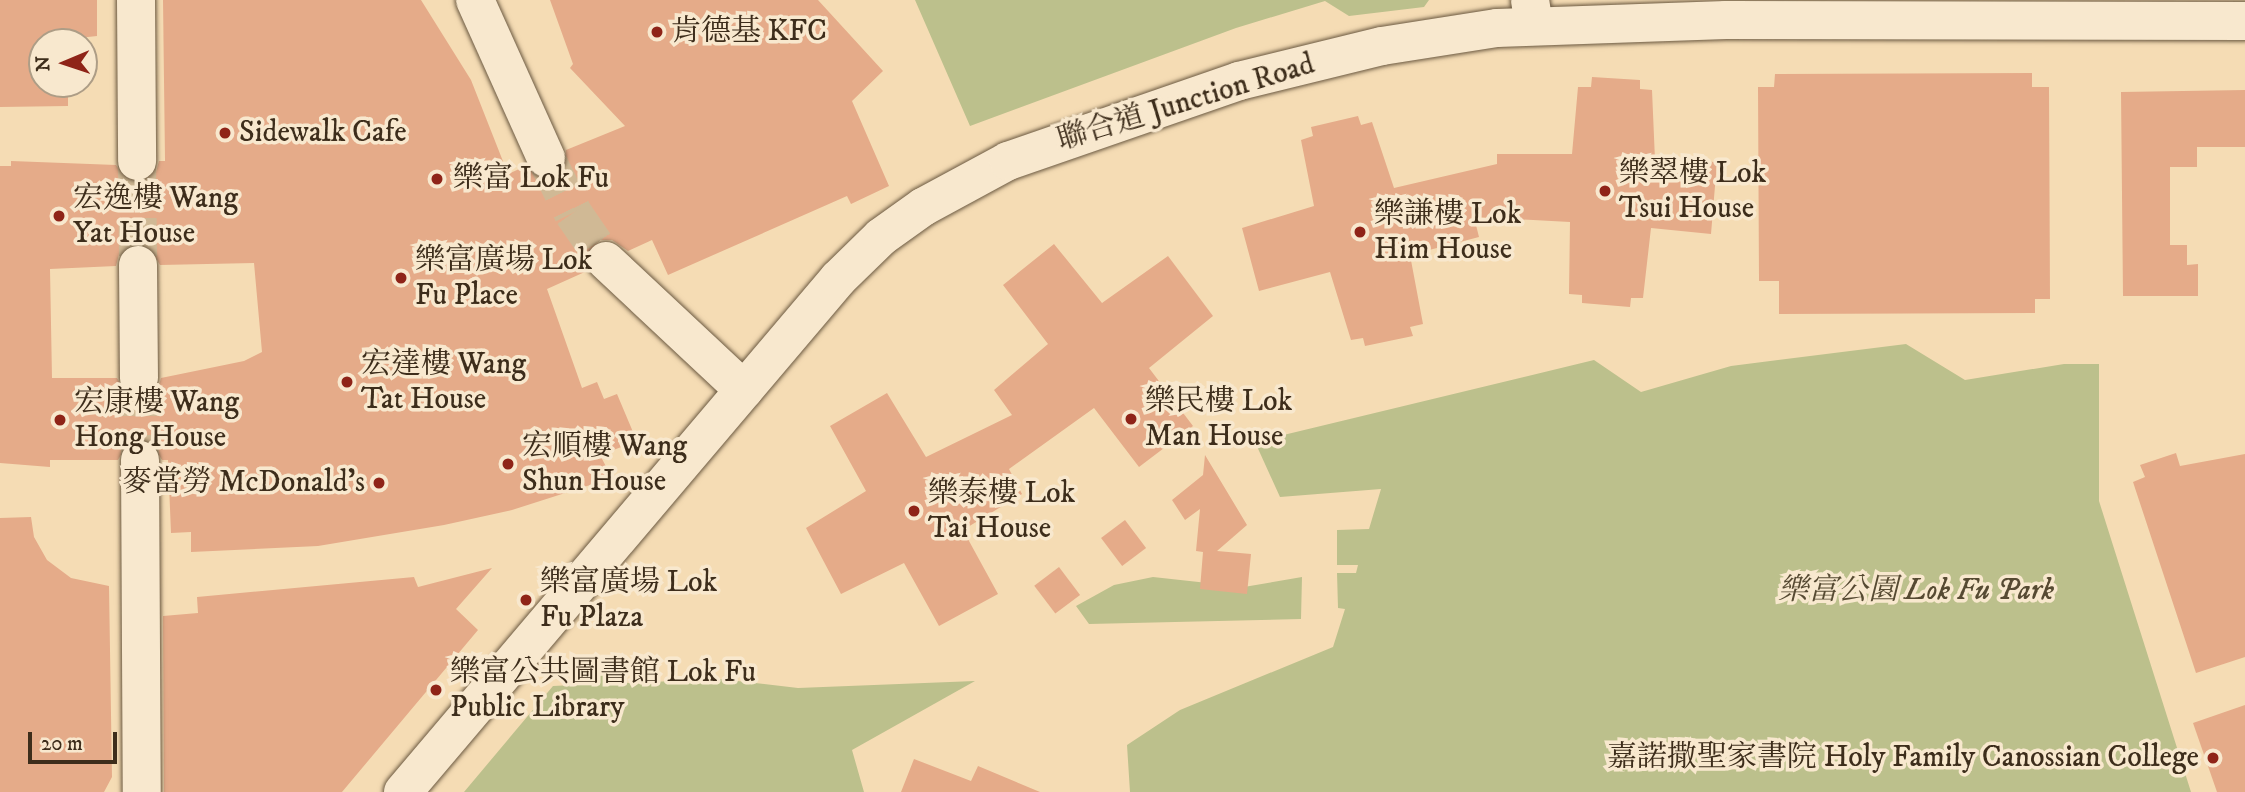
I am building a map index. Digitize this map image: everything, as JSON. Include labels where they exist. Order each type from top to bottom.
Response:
[{"type":"main road","points":[[136,0],[136,161]]},
{"type":"main road","points":[[475,0],[546,158]]},
{"type":"main road","name":"聯合道 Junction Road","points":[[403,792],[838,279],[881,237],[923,207],[1008,161],[1239,81],[1532,13],[1814,20],[2245,21]]},
{"type":"main road","points":[[606,261],[744,390]]},
{"type":"main road","points":[[138,265],[139,378]]},
{"type":"main road","points":[[139,460],[142,792]]},
{"type":"green space","points":[[915,0],[1429,0],[1424,7],[1349,16],[1325,1],[1236,28],[970,126]]},
{"type":"green space","name":"樂富公園 Lok Fu Park","points":[[1906,344],[1965,380],[2064,364],[2099,364],[2099,501],[2191,792],[1130,792],[1127,745],[1180,710],[1333,647],[1345,609],[1338,608],[1337,573],[1356,573],[1358,565],[1337,565],[1337,530],[1369,529],[1381,489],[1280,497],[1255,442],[1594,360],[1641,392],[1731,366]]},
{"type":"green space","points":[[1153,577],[1244,587],[1302,577],[1301,619],[1089,624],[1076,606],[1114,585]]},
{"type":"green space","points":[[601,670],[628,683],[720,679],[798,688],[975,681],[852,750],[864,792],[464,792],[553,686],[594,684]]},
{"type":"building","points":[[0,0],[97,0],[97,28],[28,28],[28,98],[68,98],[68,106],[0,107]]},
{"type":"building","name":"樂富廣場 Lok Fu Place","points":[[163,0],[421,0],[471,80],[508,174],[526,166],[544,180],[563,171],[566,150],[625,126],[570,68],[573,64],[550,0],[818,0],[883,71],[852,101],[889,186],[851,204],[847,196],[668,275],[652,240],[628,251],[612,240],[600,240],[585,255],[587,271],[547,289],[582,388],[597,382],[604,399],[617,394],[633,432],[620,437],[624,446],[600,455],[612,478],[512,510],[444,525],[318,546],[191,552],[191,532],[171,533],[168,460],[162,460],[150,441],[128,442],[118,460],[50,460],[50,467],[0,463],[0,166],[11,166],[11,161],[116,165],[126,180],[136,183],[156,172],[159,161],[165,161]],"holes":[[[137,243],[149,246],[160,265],[254,263],[262,352],[244,361],[161,378],[158,389],[140,400],[128,397],[117,378],[52,378],[50,269],[116,266],[119,254]]]},
{"type":"building","points":[[2032,73],[2032,87],[2049,87],[2050,299],[2035,299],[2035,313],[1779,314],[1779,281],[1759,281],[1758,87],[1774,87],[1775,74]]},
{"type":"building","points":[[1592,77],[1640,80],[1640,89],[1652,90],[1655,160],[1717,162],[1711,234],[1651,228],[1643,298],[1631,298],[1630,307],[1582,303],[1582,295],[1569,294],[1570,222],[1474,217],[1479,237],[1410,255],[1423,324],[1410,327],[1413,336],[1365,346],[1363,338],[1351,340],[1330,272],[1259,291],[1242,228],[1314,206],[1301,140],[1313,136],[1311,127],[1358,116],[1361,125],[1372,122],[1394,188],[1497,164],[1497,154],[1572,154],[1578,87],[1591,87]]},
{"type":"building","points":[[2245,90],[2245,147],[2197,147],[2197,167],[2170,167],[2170,245],[2187,245],[2187,265],[2198,264],[2198,296],[2123,296],[2121,92]]},
{"type":"building","points":[[1054,244],[1102,303],[1168,256],[1213,316],[1149,368],[1193,426],[1139,467],[1094,408],[1009,469],[1022,494],[963,530],[998,594],[939,626],[904,563],[841,594],[806,528],[866,491],[830,426],[887,393],[926,457],[1012,415],[994,390],[1048,344],[1003,285]]},
{"type":"building","points":[[2176,453],[2180,466],[2245,454],[2245,657],[2196,673],[2133,482],[2145,477],[2140,465]]},
{"type":"building","points":[[1205,455],[1247,525],[1217,551],[1251,554],[1247,594],[1200,589],[1203,552],[1196,551],[1200,509],[1185,520],[1172,500],[1203,475]]},
{"type":"building","points":[[31,517],[34,537],[47,560],[71,578],[109,586],[112,777],[104,792],[0,792],[0,518]]},
{"type":"building","points":[[1125,520],[1146,548],[1122,566],[1101,538]]},
{"type":"building","points":[[1059,567],[1080,595],[1055,614],[1034,586]]},
{"type":"building","points":[[492,568],[456,609],[478,630],[342,792],[164,792],[163,616],[198,613],[197,597],[414,577],[418,587]]},
{"type":"building","name":"嘉諾撒聖家書院 Holy Family Canossian College","points":[[2245,705],[2245,792],[2217,792],[2193,723]]},
{"type":"building","points":[[914,759],[971,781],[978,766],[1040,792],[901,792]]},
{"type":"tunnel","points":[[546,158],[573,213],[606,261]]},
{"type":"tunnel","points":[[137,161],[138,265]]},
{"type":"tunnel","points":[[139,378],[140,460]]},
{"type":"place","name":"肯德基 KFC","points":[[657,32]]},
{"type":"place","name":"Sidewalk Cafe","points":[[225,133]]},
{"type":"place","name":"樂富 Lok Fu","points":[[437,179]]},
{"type":"place","name":"樂翠樓 Lok Tsui House","points":[[1605,191]]},
{"type":"place","name":"宏逸樓 Wang Yat House","points":[[59,216]]},
{"type":"place","name":"樂謙樓 Lok Him House","points":[[1360,232]]},
{"type":"place","name":"樂富廣場 Lok Fu Place","points":[[401,278]]},
{"type":"place","name":"宏達樓 Wang Tat House","points":[[347,382]]},
{"type":"place","name":"樂民樓 Lok Man House","points":[[1131,419]]},
{"type":"place","name":"宏康樓 Wang Hong House","points":[[60,420]]},
{"type":"place","name":"宏順樓 Wang Shun House","points":[[508,464]]},
{"type":"place","name":"麥當勞 McDonald's","points":[[379,483]]},
{"type":"place","name":"樂泰樓 Lok Tai House","points":[[914,511]]},
{"type":"place","name":"樂富廣場 Lok Fu Plaza","points":[[526,600]]},
{"type":"place","name":"樂富公共圖書館 Lok Fu Public Library","points":[[436,690]]},
{"type":"place","name":"嘉諾撒聖家書院 Holy Family Canossian College","points":[[2213,758]]}]
